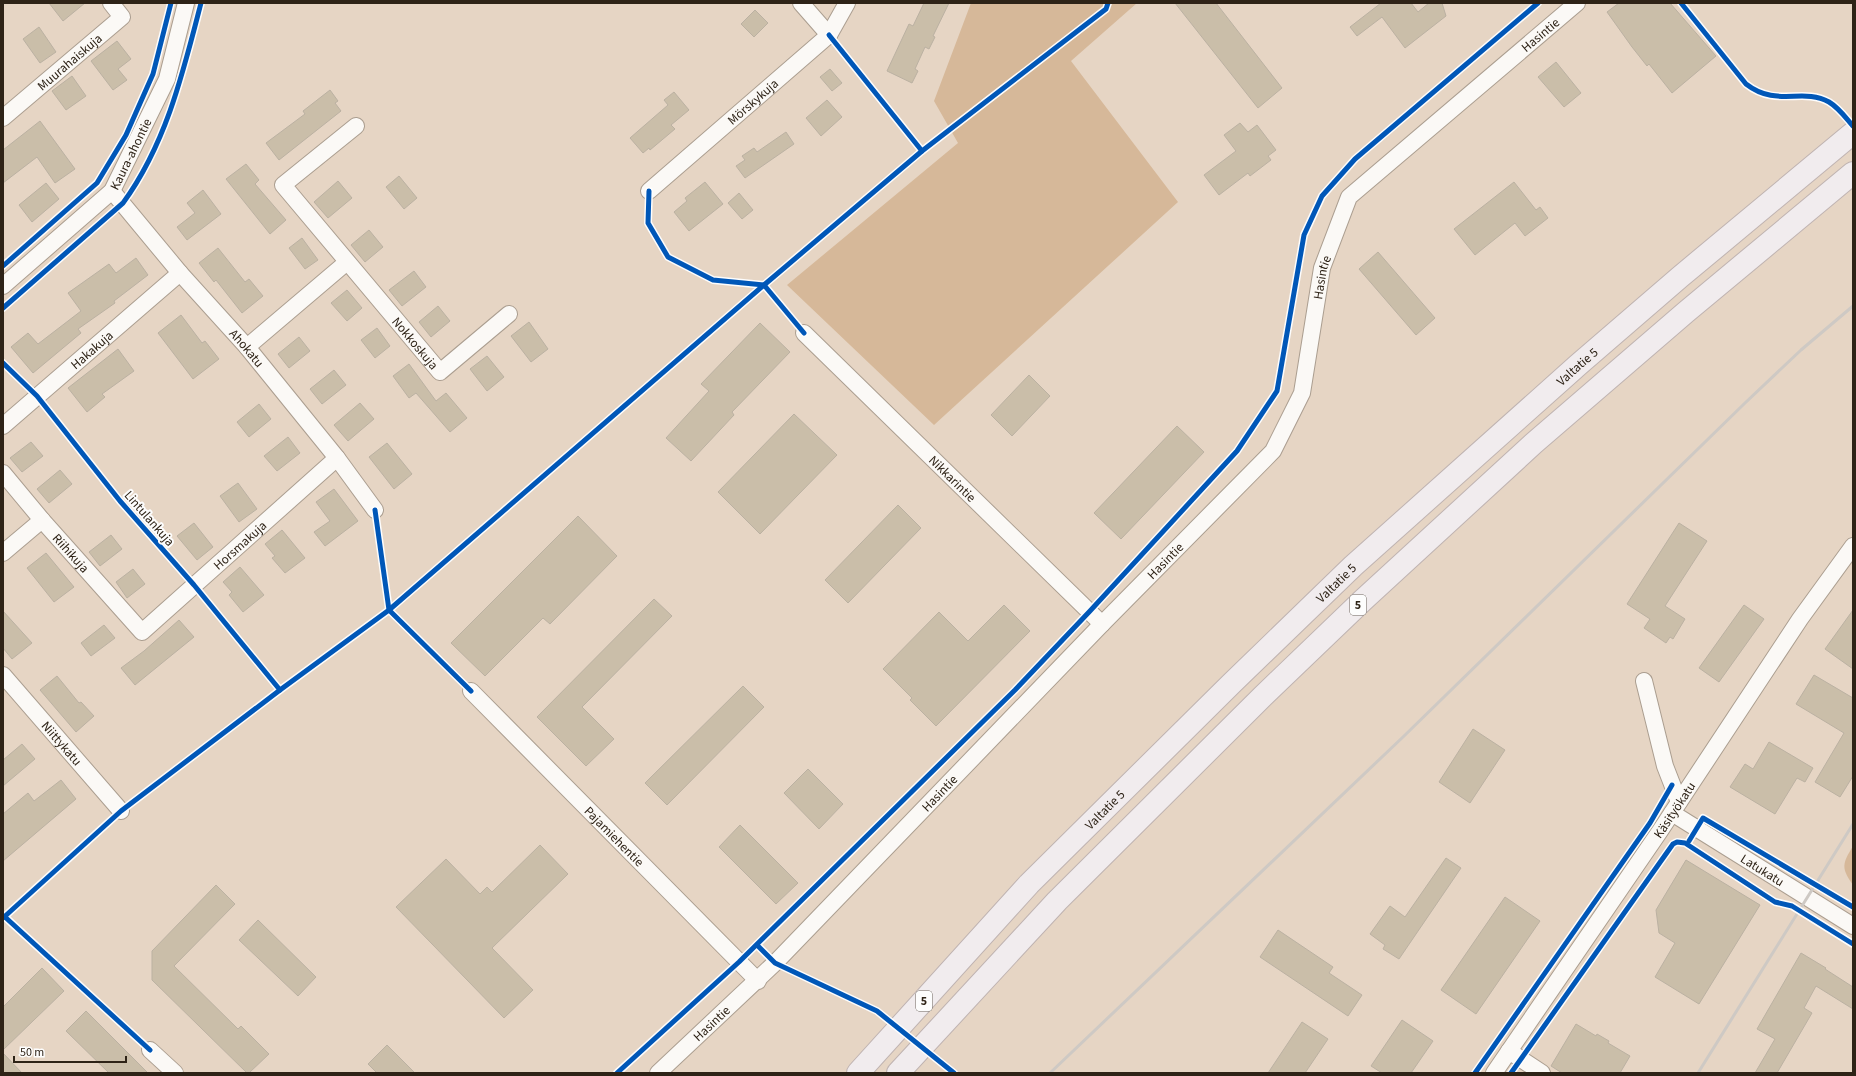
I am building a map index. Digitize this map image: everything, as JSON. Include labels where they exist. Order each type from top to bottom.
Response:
[{"type":"highway","name":"Valtatie 5","points":[[858,1073],[1029,884],[1232,683],[1353,566],[1578,365],[1686,272],[1853,133]]},
{"type":"highway","name":"5","points":[[898,1073],[1057,902],[1263,696],[1362,601],[1534,443],[1686,312],[1853,173]]},
{"type":"street","name":"Muurahaiskuja","points":[[3,118],[122,17],[111,3]]},
{"type":"street","name":"Kaura-ahontie","points":[[3,286],[112,191],[167,79],[186,3]]},
{"type":"street","points":[[801,3],[829,34]]},
{"type":"street","name":"Mörskykuja","points":[[648,191],[829,34],[847,3]]},
{"type":"street","name":"Hasintie","points":[[658,1073],[758,981],[1102,624],[1273,451],[1302,393],[1322,268],[1349,197],[1576,3]]},
{"type":"street","name":"Nokkoskuja","points":[[356,126],[283,185],[440,372],[510,314]]},
{"type":"street","name":"Ahokatu","points":[[112,191],[180,273],[247,347],[337,458],[375,510]]},
{"type":"street","points":[[247,347],[347,262]]},
{"type":"street","name":"Hakakuja","points":[[3,426],[180,273]]},
{"type":"street","name":"Nikkarintie","points":[[804,333],[1102,624]]},
{"type":"street","name":"Horsmakuja","points":[[142,632],[337,458]]},
{"type":"street","name":"Riihikuja","points":[[3,473],[42,520],[142,632]]},
{"type":"street","points":[[3,554],[42,520]]},
{"type":"street","name":"Käsityökatu","points":[[1494,1073],[1676,808],[1800,619],[1853,546]]},
{"type":"street","name":"Niittykatu","points":[[3,675],[121,811]]},
{"type":"street","points":[[1644,681],[1676,808]]},
{"type":"street","name":"Pajamiehentie","points":[[471,691],[758,981]]},
{"type":"street","name":"Latukatu","points":[[1676,808],[1853,926]]},
{"type":"street","points":[[150,1050],[175,1073]]},
{"type":"street","points":[[1509,1051],[1542,1073]]},
{"type":"shaded area","points":[[971,3],[1137,3],[1071,61],[1178,202],[934,425],[787,285],[958,143],[934,101]]},
{"type":"shaded area","points":[[1853,846],[1853,885],[1846,874],[1844,866]]},
{"type":"building","points":[[49,3],[85,3],[63,21]]},
{"type":"building","points":[[924,3],[949,3],[933,36],[935,37],[929,49],[925,47],[915,69],[918,71],[912,83],[887,71],[909,24],[913,26]]},
{"type":"building","points":[[1175,3],[1216,3],[1282,88],[1258,108]]},
{"type":"building","points":[[1381,3],[1411,3],[1418,12],[1429,3],[1442,3],[1446,16],[1405,48],[1382,17],[1357,36],[1350,27]]},
{"type":"building","points":[[1619,3],[1670,3],[1716,56],[1672,93],[1649,64],[1647,66],[1607,12]]},
{"type":"building","points":[[755,10],[768,23],[754,37],[741,24]]},
{"type":"building","points":[[39,27],[56,52],[40,63],[23,39]]},
{"type":"building","points":[[117,41],[131,59],[118,69],[127,80],[113,90],[91,61]]},
{"type":"building","points":[[1556,62],[1581,93],[1564,107],[1538,77]]},
{"type":"building","points":[[830,69],[842,83],[832,91],[820,77]]},
{"type":"building","points":[[72,76],[86,96],[66,110],[52,91]]},
{"type":"building","points":[[330,90],[338,101],[335,103],[341,111],[279,160],[266,143],[305,114],[303,111]]},
{"type":"building","points":[[674,92],[689,110],[671,125],[675,129],[650,150],[649,148],[643,153],[630,138],[668,105],[664,100]]},
{"type":"building","points":[[827,100],[842,117],[821,136],[806,118]]},
{"type":"building","points":[[40,121],[75,169],[55,183],[37,157],[3,183],[3,150]]},
{"type":"building","points":[[1240,123],[1248,132],[1257,125],[1276,150],[1268,156],[1271,160],[1250,176],[1248,173],[1219,195],[1204,175],[1236,151],[1224,135]]},
{"type":"building","points":[[786,132],[794,144],[745,178],[736,166],[745,160],[742,156],[754,148],[757,152]]},
{"type":"building","points":[[246,164],[259,180],[255,184],[286,220],[270,234],[226,179]]},
{"type":"building","points":[[399,176],[417,198],[404,209],[386,187]]},
{"type":"building","points":[[338,181],[352,198],[328,218],[314,202]]},
{"type":"building","points":[[705,182],[723,204],[689,231],[674,212],[687,201],[685,198]]},
{"type":"building","points":[[1514,182],[1536,210],[1540,207],[1548,218],[1525,236],[1515,223],[1475,255],[1454,229]]},
{"type":"building","points":[[46,183],[59,199],[32,222],[19,205]]},
{"type":"building","points":[[203,190],[221,214],[187,240],[177,227],[195,213],[187,203]]},
{"type":"building","points":[[739,193],[753,210],[742,219],[728,203]]},
{"type":"building","points":[[369,230],[383,247],[365,262],[351,245]]},
{"type":"building","points":[[302,238],[318,260],[305,269],[289,248]]},
{"type":"building","points":[[218,248],[245,282],[249,279],[263,296],[242,313],[216,280],[214,282],[199,263]]},
{"type":"building","points":[[1378,252],[1435,318],[1416,335],[1359,269]]},
{"type":"building","points":[[136,258],[148,275],[114,301],[115,303],[78,329],[81,333],[33,373],[11,347],[28,333],[38,344],[81,311],[68,293],[109,264],[116,273]]},
{"type":"building","points":[[414,271],[426,287],[402,306],[389,290]]},
{"type":"building","points":[[347,290],[362,308],[347,321],[331,303]]},
{"type":"building","points":[[438,306],[450,321],[431,337],[419,322]]},
{"type":"building","points":[[181,315],[202,343],[205,341],[219,359],[193,379],[158,333]]},
{"type":"building","points":[[529,322],[548,349],[531,362],[511,336]]},
{"type":"building","points":[[760,323],[790,352],[732,412],[734,415],[691,461],[666,438],[709,391],[701,384]]},
{"type":"building","points":[[377,328],[390,346],[375,358],[361,340]]},
{"type":"building","points":[[299,337],[310,351],[289,368],[278,354]]},
{"type":"building","points":[[118,349],[134,371],[102,394],[105,397],[87,412],[68,388]]},
{"type":"building","points":[[487,356],[504,377],[487,391],[470,369]]},
{"type":"building","points":[[409,364],[436,401],[446,393],[467,418],[450,432],[416,393],[409,398],[393,376]]},
{"type":"building","points":[[334,370],[346,385],[322,404],[310,389]]},
{"type":"building","points":[[1029,375],[1050,396],[1012,436],[991,415]]},
{"type":"building","points":[[360,403],[374,419],[348,441],[334,425]]},
{"type":"building","points":[[259,404],[271,419],[249,437],[237,422]]},
{"type":"building","points":[[794,414],[837,455],[760,534],[718,492]]},
{"type":"building","points":[[1177,426],[1204,452],[1121,539],[1094,513]]},
{"type":"building","points":[[288,437],[300,453],[277,471],[264,456]]},
{"type":"building","points":[[31,442],[43,456],[22,472],[10,458]]},
{"type":"building","points":[[387,443],[412,474],[394,489],[369,457]]},
{"type":"building","points":[[60,470],[72,484],[49,503],[37,489]]},
{"type":"building","points":[[238,483],[257,509],[239,522],[220,496]]},
{"type":"building","points":[[334,489],[358,521],[325,546],[314,532],[330,521],[316,502]]},
{"type":"building","points":[[898,505],[921,528],[848,603],[825,580]]},
{"type":"building","points":[[578,516],[617,556],[550,624],[543,618],[485,676],[451,643]]},
{"type":"building","points":[[194,523],[213,547],[197,560],[177,536]]},
{"type":"building","points":[[1679,523],[1707,541],[1665,606],[1685,619],[1673,639],[1670,637],[1666,643],[1644,628],[1650,619],[1627,604]]},
{"type":"building","points":[[282,530],[305,558],[285,573],[272,558],[275,556],[265,544]]},
{"type":"building","points":[[111,535],[122,549],[100,566],[89,552]]},
{"type":"building","points":[[46,553],[74,587],[54,602],[27,568]]},
{"type":"building","points":[[240,567],[264,595],[243,612],[229,595],[232,592],[223,582]]},
{"type":"building","points":[[133,569],[145,584],[127,598],[116,582]]},
{"type":"building","points":[[654,599],[672,616],[582,707],[614,739],[586,766],[537,717]]},
{"type":"building","points":[[1004,605],[1030,631],[936,726],[910,700],[912,698],[883,669],[939,612],[968,641]]},
{"type":"building","points":[[1744,605],[1764,619],[1719,682],[1699,668]]},
{"type":"building","points":[[1853,610],[1853,669],[1825,649]]},
{"type":"building","points":[[3,611],[32,643],[12,659],[3,648]]},
{"type":"building","points":[[179,620],[194,637],[135,685],[121,668],[144,651]]},
{"type":"building","points":[[104,625],[115,638],[91,656],[81,643]]},
{"type":"building","points":[[1814,675],[1853,698],[1853,776],[1840,797],[1815,782],[1844,733],[1796,704]]},
{"type":"building","points":[[57,676],[79,703],[81,702],[94,716],[76,732],[40,690]]},
{"type":"building","points":[[743,686],[764,707],[667,805],[645,783]]},
{"type":"building","points":[[1473,729],[1505,750],[1470,803],[1439,782]]},
{"type":"building","points":[[1769,742],[1813,768],[1805,782],[1797,778],[1775,814],[1730,787],[1745,764],[1753,769]]},
{"type":"building","points":[[22,744],[35,759],[3,786],[3,760]]},
{"type":"building","points":[[808,769],[843,804],[819,829],[784,793]]},
{"type":"building","points":[[61,780],[76,799],[3,861],[3,814],[28,793],[34,801]]},
{"type":"building","points":[[740,825],[798,883],[776,904],[719,847]]},
{"type":"building","points":[[540,845],[568,874],[492,948],[533,990],[504,1018],[396,907],[446,859],[480,894],[487,887],[492,892]]},
{"type":"building","points":[[1446,858],[1461,868],[1399,959],[1383,949],[1385,945],[1370,934],[1390,906],[1405,917]]},
{"type":"building","points":[[1686,860],[1760,905],[1699,1004],[1655,977],[1675,943],[1659,933],[1656,910]]},
{"type":"building","points":[[216,885],[235,904],[174,966],[238,1029],[241,1026],[269,1054],[249,1073],[247,1073],[152,980],[152,951]]},
{"type":"building","points":[[1505,897],[1540,921],[1476,1014],[1441,990]]},
{"type":"building","points":[[258,920],[316,977],[298,996],[239,940]]},
{"type":"building","points":[[1278,930],[1333,967],[1329,973],[1362,995],[1348,1016],[1260,957]]},
{"type":"building","points":[[1801,953],[1853,987],[1853,1009],[1816,986],[1804,1008],[1812,1013],[1777,1073],[1755,1073],[1775,1039],[1757,1029]]},
{"type":"building","points":[[42,968],[64,991],[3,1050],[3,1007]]},
{"type":"building","points":[[86,1011],[148,1073],[109,1073],[66,1031]]},
{"type":"building","points":[[1402,1020],[1433,1041],[1411,1073],[1382,1073],[1371,1066]]},
{"type":"building","points":[[1302,1022],[1328,1039],[1305,1073],[1268,1073]]},
{"type":"building","points":[[1576,1024],[1596,1036],[1597,1034],[1609,1041],[1608,1043],[1630,1056],[1620,1073],[1562,1073],[1551,1066]]},
{"type":"building","points":[[387,1045],[415,1073],[377,1073],[368,1064]]},
{"type":"building","points":[[3,1053],[22,1073],[3,1073]]},
{"type":"railway","points":[[1050,1073],[1403,737],[1745,403],[1801,350],[1853,306]]},
{"type":"railway","points":[[1698,1073],[1853,824]]},
{"type":"cycle path","points":[[3,266],[97,183],[126,135],[153,74],[171,3]]},
{"type":"cycle path","points":[[3,308],[123,203],[138,180],[151,157],[171,107],[180,81],[201,3]]},
{"type":"cycle path","points":[[3,918],[121,811],[280,690],[389,610],[764,285],[922,151],[1106,9],[1108,3]]},
{"type":"cycle path","points":[[617,1073],[739,962],[1015,690],[1237,451],[1277,391],[1304,235],[1322,196],[1355,159],[1538,3]]},
{"type":"cycle path","points":[[1681,3],[1746,84],[1757,91],[1768,95],[1809,96],[1819,98],[1836,107],[1853,126]]},
{"type":"cycle path","points":[[829,35],[922,151]]},
{"type":"cycle path","points":[[649,191],[648,223],[668,257],[713,280],[764,285],[804,333]]},
{"type":"cycle path","name":"Lintulankuja","points":[[3,363],[37,396],[120,501],[194,585],[280,690]]},
{"type":"cycle path","points":[[375,510],[389,610],[471,691]]},
{"type":"cycle path","points":[[1475,1073],[1650,823],[1672,785]]},
{"type":"cycle path","points":[[1689,841],[1703,818],[1853,907]]},
{"type":"cycle path","points":[[1511,1073],[1673,844],[1677,842],[1685,843],[1775,902],[1792,906],[1853,944]]},
{"type":"cycle path","points":[[5,917],[150,1050]]},
{"type":"cycle path","points":[[757,945],[775,963],[877,1011],[954,1073]]}]
